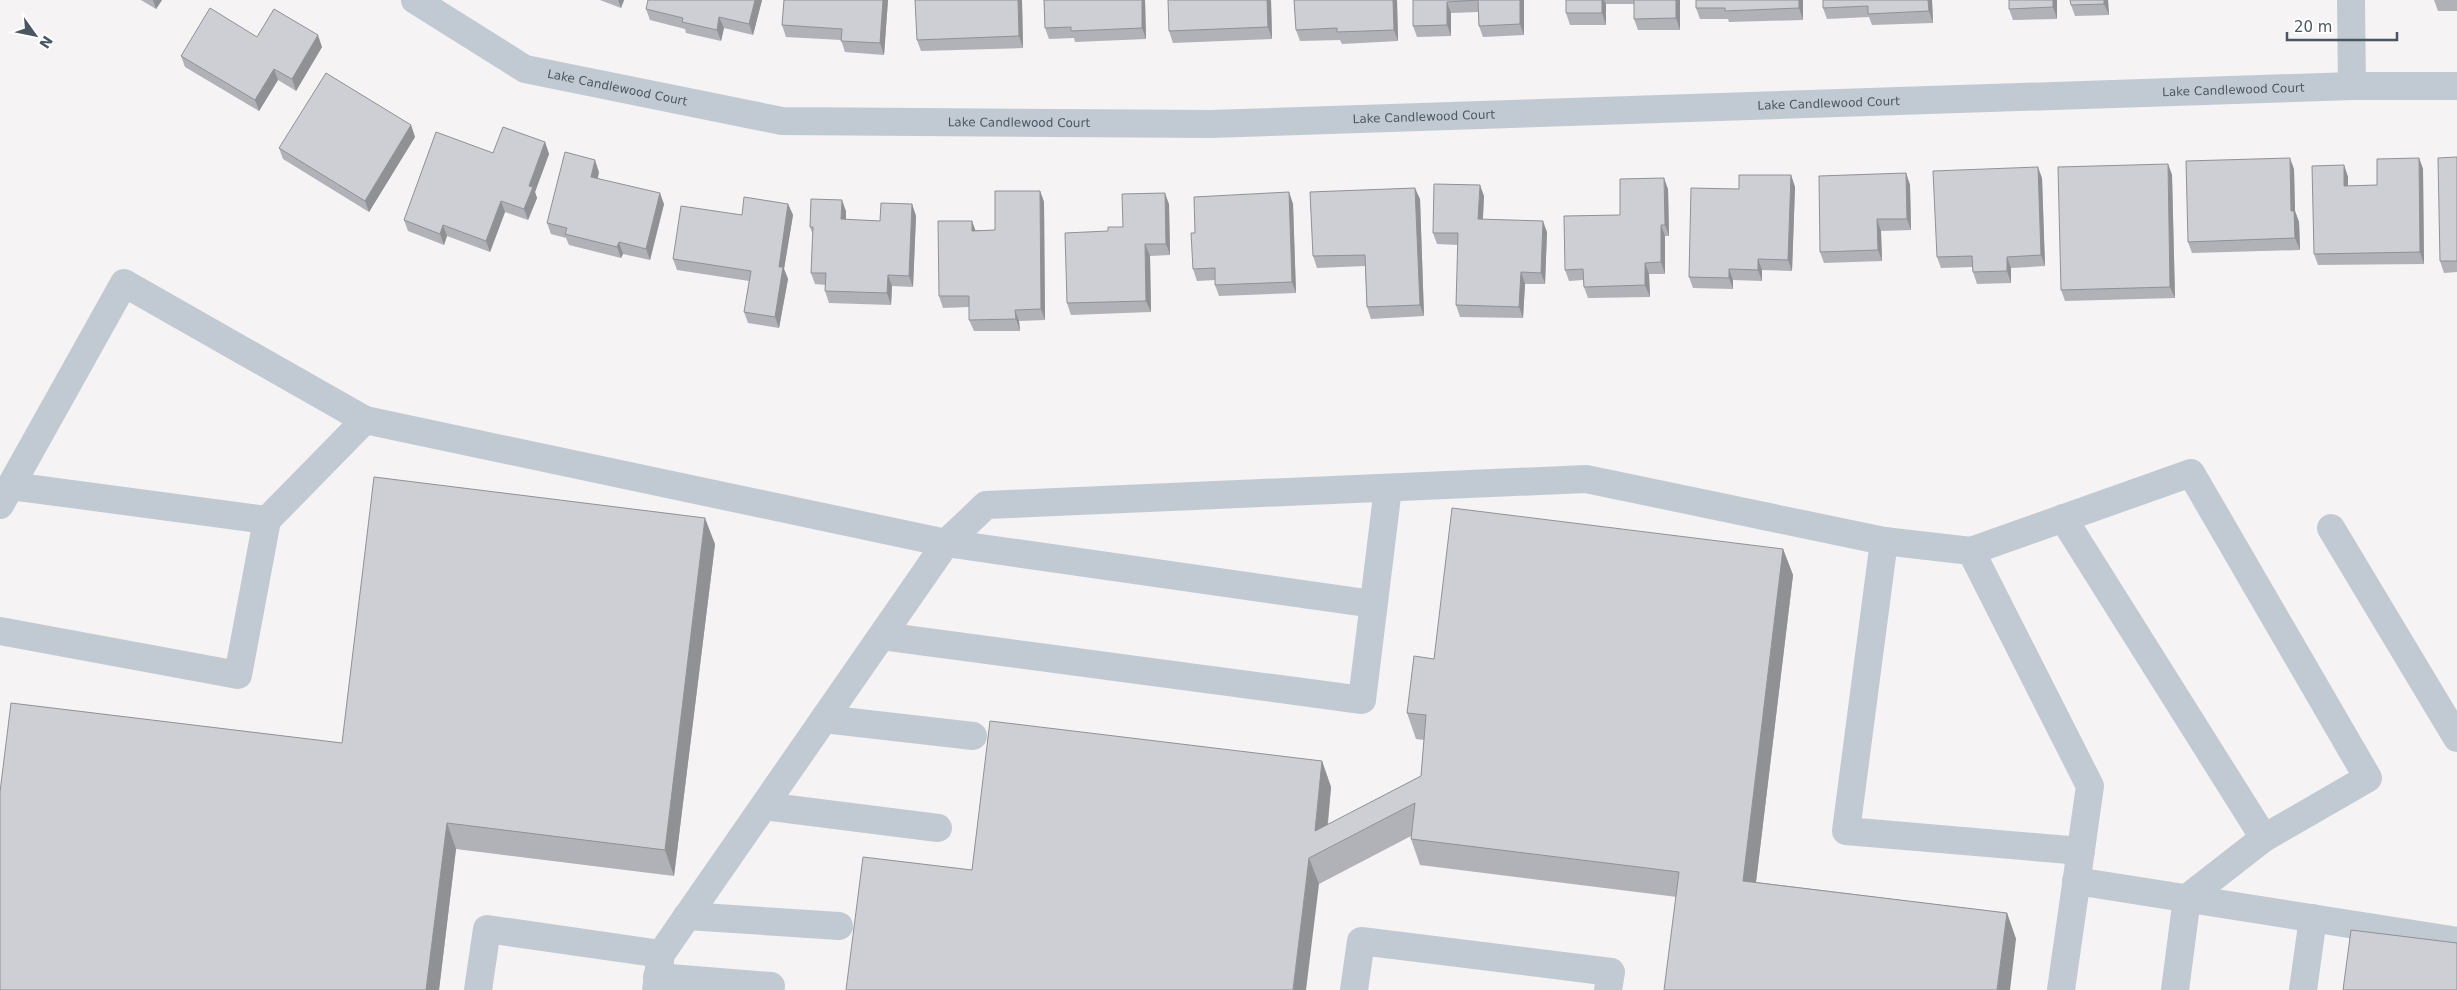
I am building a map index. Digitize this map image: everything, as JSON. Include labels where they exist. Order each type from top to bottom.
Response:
[{"type":"street","name":"Lake Candlewood Court","points":[[415,0],[525,69],[782,121],[1211,124],[2352,86],[2457,86]]},
{"type":"street","points":[[2351,0],[2352,86]]},
{"type":"street","points":[[267,520],[5,495],[124,283],[365,420],[946,543],[1374,604]]},
{"type":"street","points":[[0,631],[238,675],[267,520],[365,420]]},
{"type":"street","points":[[658,974],[687,916],[946,543],[986,505],[1586,479],[1884,541],[1970,551],[2191,473],[2368,778],[2264,838],[2187,898],[2175,990]]},
{"type":"street","points":[[882,636],[1362,700],[1388,488]]},
{"type":"street","points":[[2063,518],[2264,838]]},
{"type":"street","points":[[2331,528],[2457,738]]},
{"type":"street","points":[[1884,541],[1846,831],[2081,851]]},
{"type":"street","points":[[1970,551],[2090,786],[2060,990]]},
{"type":"street","points":[[824,719],[972,736]]},
{"type":"street","points":[[764,806],[938,828]]},
{"type":"street","points":[[2076,881],[2457,941]]},
{"type":"street","points":[[687,916],[838,926]]},
{"type":"street","points":[[2303,990],[2312,918]]},
{"type":"street","points":[[478,990],[487,929],[658,974],[771,986]]},
{"type":"street","points":[[1354,990],[1362,941],[1611,972],[1608,990]]},
{"type":"building","points":[[648,0],[755,0],[749,24],[719,17],[717,30],[682,22],[683,18],[646,9]]},
{"type":"building","points":[[784,0],[883,0],[880,43],[841,41],[842,29],[782,25]]},
{"type":"building","points":[[915,0],[1018,0],[1019,36],[917,40]]},
{"type":"building","points":[[1044,0],[1142,0],[1142,28],[1071,31],[1071,27],[1045,28]]},
{"type":"building","points":[[1168,0],[1267,0],[1268,27],[1169,31]]},
{"type":"building","points":[[1294,0],[1393,0],[1394,30],[1337,32],[1337,28],[1296,30]]},
{"type":"building","points":[[1413,0],[1478,0],[1447,2],[1447,25],[1413,26]]},
{"type":"building","points":[[1478,0],[1520,0],[1520,24],[1479,26]]},
{"type":"building","points":[[1566,0],[1602,0],[1602,13],[1566,13]]},
{"type":"building","points":[[1634,0],[1676,0],[1676,18],[1634,19]]},
{"type":"building","points":[[1696,0],[1799,0],[1799,8],[1725,11],[1725,8],[1696,8]]},
{"type":"building","points":[[1823,0],[1928,0],[1929,11],[1868,14],[1868,6],[1823,8]]},
{"type":"building","points":[[2009,0],[2053,0],[2053,7],[2009,9]]},
{"type":"building","points":[[2070,0],[2104,0],[2104,4],[2071,5]]},
{"type":"building","points":[[210,8],[257,37],[274,9],[318,35],[292,79],[274,69],[255,100],[181,56]]},
{"type":"building","points":[[326,73],[411,125],[365,201],[279,148]]},
{"type":"building","points":[[503,127],[545,142],[529,186],[533,187],[524,209],[501,201],[486,241],[443,225],[440,234],[404,220],[436,132],[493,153]]},
{"type":"building","points":[[565,152],[595,160],[591,177],[660,193],[646,249],[619,242],[617,247],[565,234],[567,228],[547,223]]},
{"type":"building","points":[[2457,157],[2457,261],[2440,261],[2438,158]]},
{"type":"building","points":[[2290,158],[2291,211],[2294,211],[2295,238],[2188,242],[2186,161]]},
{"type":"building","points":[[2419,158],[2420,252],[2314,254],[2312,166],[2344,165],[2344,186],[2377,185],[2377,159]]},
{"type":"building","points":[[2168,164],[2170,287],[2061,290],[2058,167]]},
{"type":"building","points":[[2038,167],[2041,255],[2007,257],[2007,271],[1973,272],[1972,256],[1937,257],[1933,171]]},
{"type":"building","points":[[1906,173],[1907,219],[1877,219],[1878,250],[1820,252],[1819,176]]},
{"type":"building","points":[[1739,175],[1791,175],[1788,260],[1758,259],[1758,270],[1729,269],[1729,278],[1689,277],[1691,188],[1739,189]]},
{"type":"building","points":[[1664,178],[1665,225],[1661,225],[1661,262],[1645,263],[1645,285],[1584,287],[1583,269],[1565,270],[1564,216],[1620,215],[1620,179]]},
{"type":"building","points":[[1434,184],[1480,185],[1478,219],[1543,221],[1541,273],[1521,272],[1519,307],[1456,305],[1458,233],[1433,233]]},
{"type":"building","points":[[1415,188],[1420,305],[1367,307],[1365,255],[1313,256],[1310,192]]},
{"type":"building","points":[[995,191],[1040,191],[1041,309],[1015,310],[1016,319],[969,320],[969,296],[939,296],[938,221],[972,221],[972,231],[995,230]]},
{"type":"building","points":[[1289,192],[1292,282],[1215,285],[1215,268],[1193,269],[1191,233],[1195,233],[1194,197]]},
{"type":"building","points":[[1165,193],[1166,244],[1145,244],[1146,301],[1067,303],[1065,233],[1108,231],[1108,227],[1123,227],[1122,194]]},
{"type":"building","points":[[744,197],[788,204],[779,267],[783,267],[775,317],[744,312],[751,271],[673,259],[681,206],[742,215]]},
{"type":"building","points":[[811,199],[842,200],[841,219],[880,221],[881,203],[912,204],[909,276],[888,275],[887,293],[825,291],[826,273],[811,273],[813,227],[810,227]]},
{"type":"building","points":[[374,477],[705,518],[665,850],[447,823],[426,990],[0,990],[0,792],[11,703],[342,743]]},
{"type":"building","points":[[1452,508],[1783,549],[1743,881],[2007,913],[1997,990],[1664,990],[1679,872],[1411,839],[1415,803],[1309,858],[1293,990],[846,990],[863,857],[972,870],[990,721],[1322,761],[1315,831],[1421,776],[1426,715],[1407,713],[1414,656],[1434,659]]},
{"type":"building","points":[[2351,930],[2457,943],[2457,990],[2343,990]]}]
